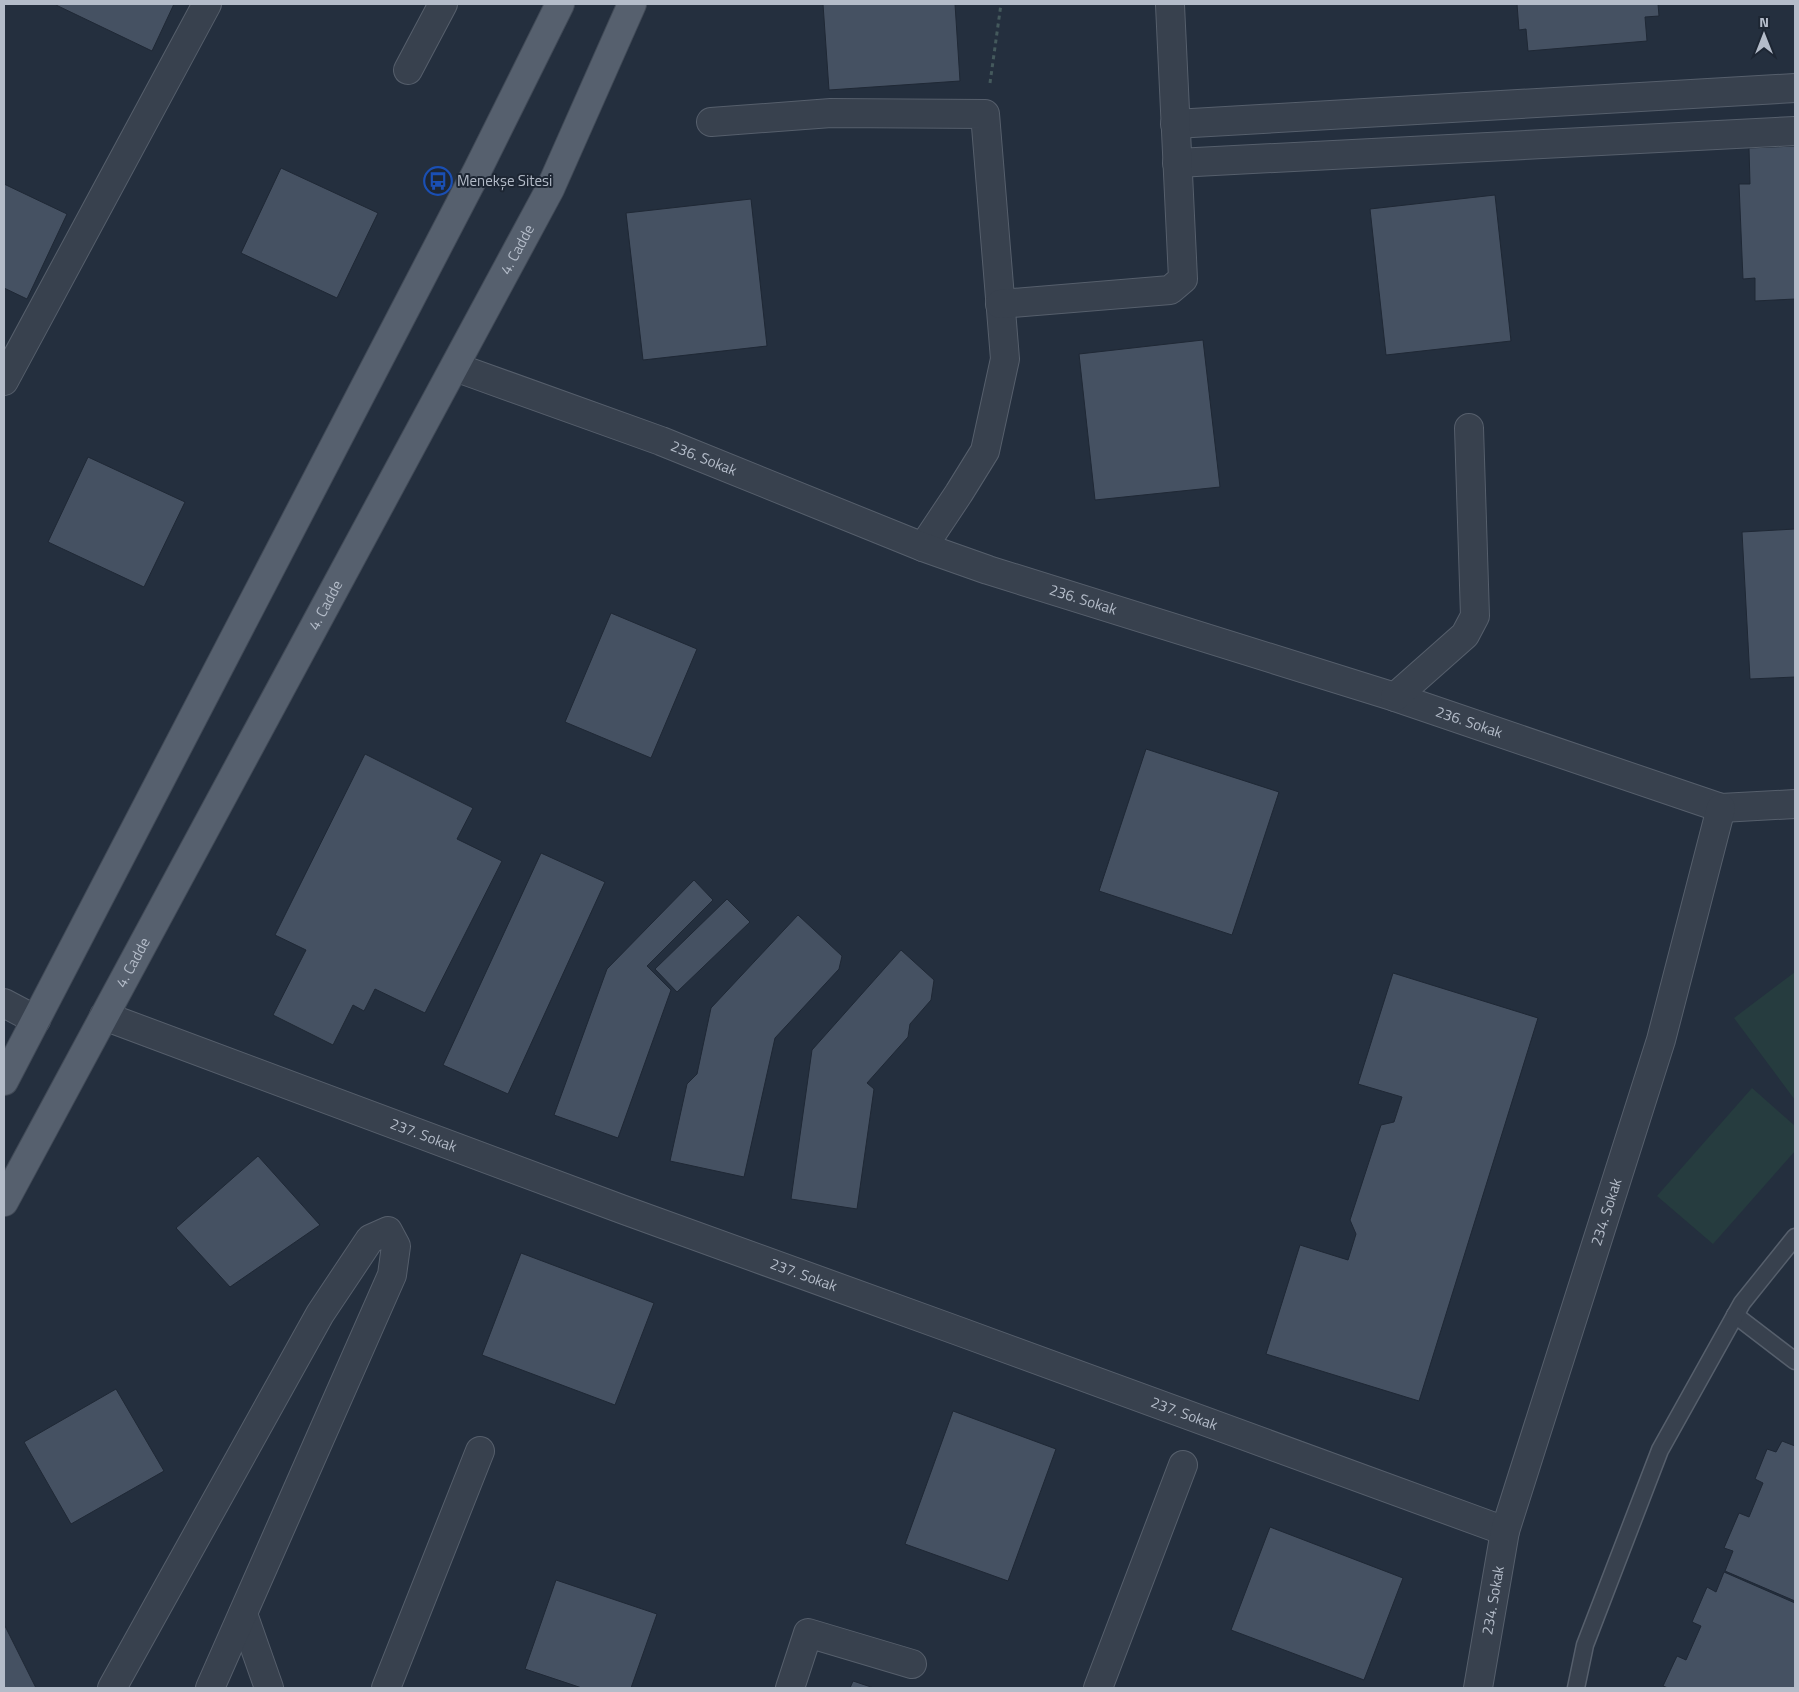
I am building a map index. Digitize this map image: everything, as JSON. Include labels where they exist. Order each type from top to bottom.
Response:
[{"type":"main road","points":[[4,1081],[473,180],[560,4]]},
{"type":"main road","name":"4. Cadde","points":[[4,1202],[550,188],[632,4]]},
{"type":"street","points":[[4,380],[207,4]]},
{"type":"street","points":[[408,70],[443,4]]},
{"type":"street","points":[[1000,304],[1170,290],[1183,279],[1170,5]]},
{"type":"street","points":[[1175,124],[1795,88]]},
{"type":"street","points":[[711,122],[831,112],[985,114],[1005,359],[985,451],[960,493],[923,547]]},
{"type":"street","points":[[1177,163],[1795,131]]},
{"type":"street","name":"236. Sokak","points":[[455,366],[661,441],[923,547],[988,570],[1395,697],[1721,808]]},
{"type":"street","points":[[1395,697],[1465,635],[1475,616],[1468,428]]},
{"type":"street","points":[[1721,808],[1795,804]]},
{"type":"street","name":"234. Sokak","points":[[1478,1688],[1505,1531],[1661,1040],[1721,808]]},
{"type":"street","points":[[4,1003],[36,1020]]},
{"type":"street","name":"237. Sokak","points":[[104,1016],[615,1207],[1505,1531]]},
{"type":"street","points":[[112,1688],[320,1314],[370,1239],[388,1231],[396,1246],[392,1275],[210,1688]]},
{"type":"street","points":[[386,1688],[480,1451]]},
{"type":"street","points":[[1098,1688],[1182,1465]]},
{"type":"street","points":[[242,1614],[269,1688]]},
{"type":"street","points":[[790,1688],[808,1633],[912,1664]]},
{"type":"lane","points":[[1576,1688],[1585,1644],[1660,1450],[1742,1303],[1795,1237]]},
{"type":"lane","points":[[1735,1315],[1795,1361]]},
{"type":"path","points":[[985,114],[1001,4]]},
{"type":"green space","points":[[1795,972],[1795,1100],[1734,1018]]},
{"type":"green space","points":[[1752,1088],[1795,1126],[1795,1151],[1713,1244],[1657,1196]]},
{"type":"building","points":[[56,4],[174,4],[152,51]]},
{"type":"building","points":[[823,4],[955,4],[960,81],[829,90]]},
{"type":"building","points":[[1517,4],[1658,4],[1659,16],[1645,17],[1647,41],[1528,51],[1526,29],[1519,30]]},
{"type":"building","points":[[1795,146],[1795,299],[1755,301],[1755,278],[1743,279],[1739,184],[1750,184],[1749,148]]},
{"type":"building","points":[[281,168],[378,213],[337,298],[241,253]]},
{"type":"building","points":[[4,184],[67,214],[27,299],[4,288]]},
{"type":"building","points":[[1495,195],[1511,341],[1386,355],[1370,209]]},
{"type":"building","points":[[751,199],[767,346],[643,360],[626,213]]},
{"type":"building","points":[[1203,340],[1220,487],[1095,500],[1079,354]]},
{"type":"building","points":[[88,457],[185,502],[144,587],[48,542]]},
{"type":"building","points":[[1795,529],[1795,677],[1750,679],[1742,532]]},
{"type":"building","points":[[611,613],[697,649],[651,758],[565,722]]},
{"type":"building","points":[[1146,749],[1279,792],[1232,935],[1099,891]]},
{"type":"building","points":[[365,754],[473,808],[457,839],[502,861],[425,1013],[375,989],[364,1011],[353,1005],[333,1045],[273,1015],[306,950],[275,935]]},
{"type":"building","points":[[541,853],[605,882],[508,1094],[443,1065]]},
{"type":"building","points":[[694,880],[713,900],[647,966],[671,990],[618,1138],[554,1115],[607,969]]},
{"type":"building","points":[[727,899],[750,922],[677,992],[655,969]]},
{"type":"building","points":[[798,915],[842,956],[839,969],[775,1038],[744,1177],[670,1161],[687,1084],[697,1074],[711,1008]]},
{"type":"building","points":[[901,950],[934,980],[931,1000],[910,1024],[908,1037],[867,1083],[874,1089],[857,1209],[791,1199],[812,1050]]},
{"type":"building","points":[[1393,973],[1538,1018],[1419,1401],[1266,1354],[1300,1245],[1348,1260],[1356,1234],[1350,1220],[1381,1125],[1394,1122],[1402,1097],[1358,1084]]},
{"type":"building","points":[[258,1156],[320,1225],[230,1287],[176,1228]]},
{"type":"building","points":[[521,1253],[654,1303],[615,1405],[482,1355]]},
{"type":"building","points":[[116,1389],[164,1471],[71,1524],[24,1442]]},
{"type":"building","points":[[953,1411],[1056,1449],[1008,1581],[905,1544]]},
{"type":"building","points":[[1782,1441],[1795,1446],[1795,1601],[1725,1571],[1733,1551],[1724,1548],[1739,1513],[1749,1517],[1763,1483],[1755,1479],[1767,1449],[1776,1452]]},
{"type":"building","points":[[1270,1527],[1403,1578],[1364,1680],[1231,1630]]},
{"type":"building","points":[[1724,1572],[1795,1603],[1795,1688],[1668,1688],[1663,1686],[1677,1656],[1686,1660],[1701,1626],[1692,1622],[1707,1587],[1716,1592]]},
{"type":"building","points":[[556,1580],[657,1614],[631,1688],[582,1688],[525,1669]]},
{"type":"building","points":[[5,1626],[36,1688],[4,1688]]},
{"type":"building","points":[[853,1681],[874,1688],[850,1688]]},
{"type":"place","name":"Menekşe Sitesi","points":[[438,181]]}]
